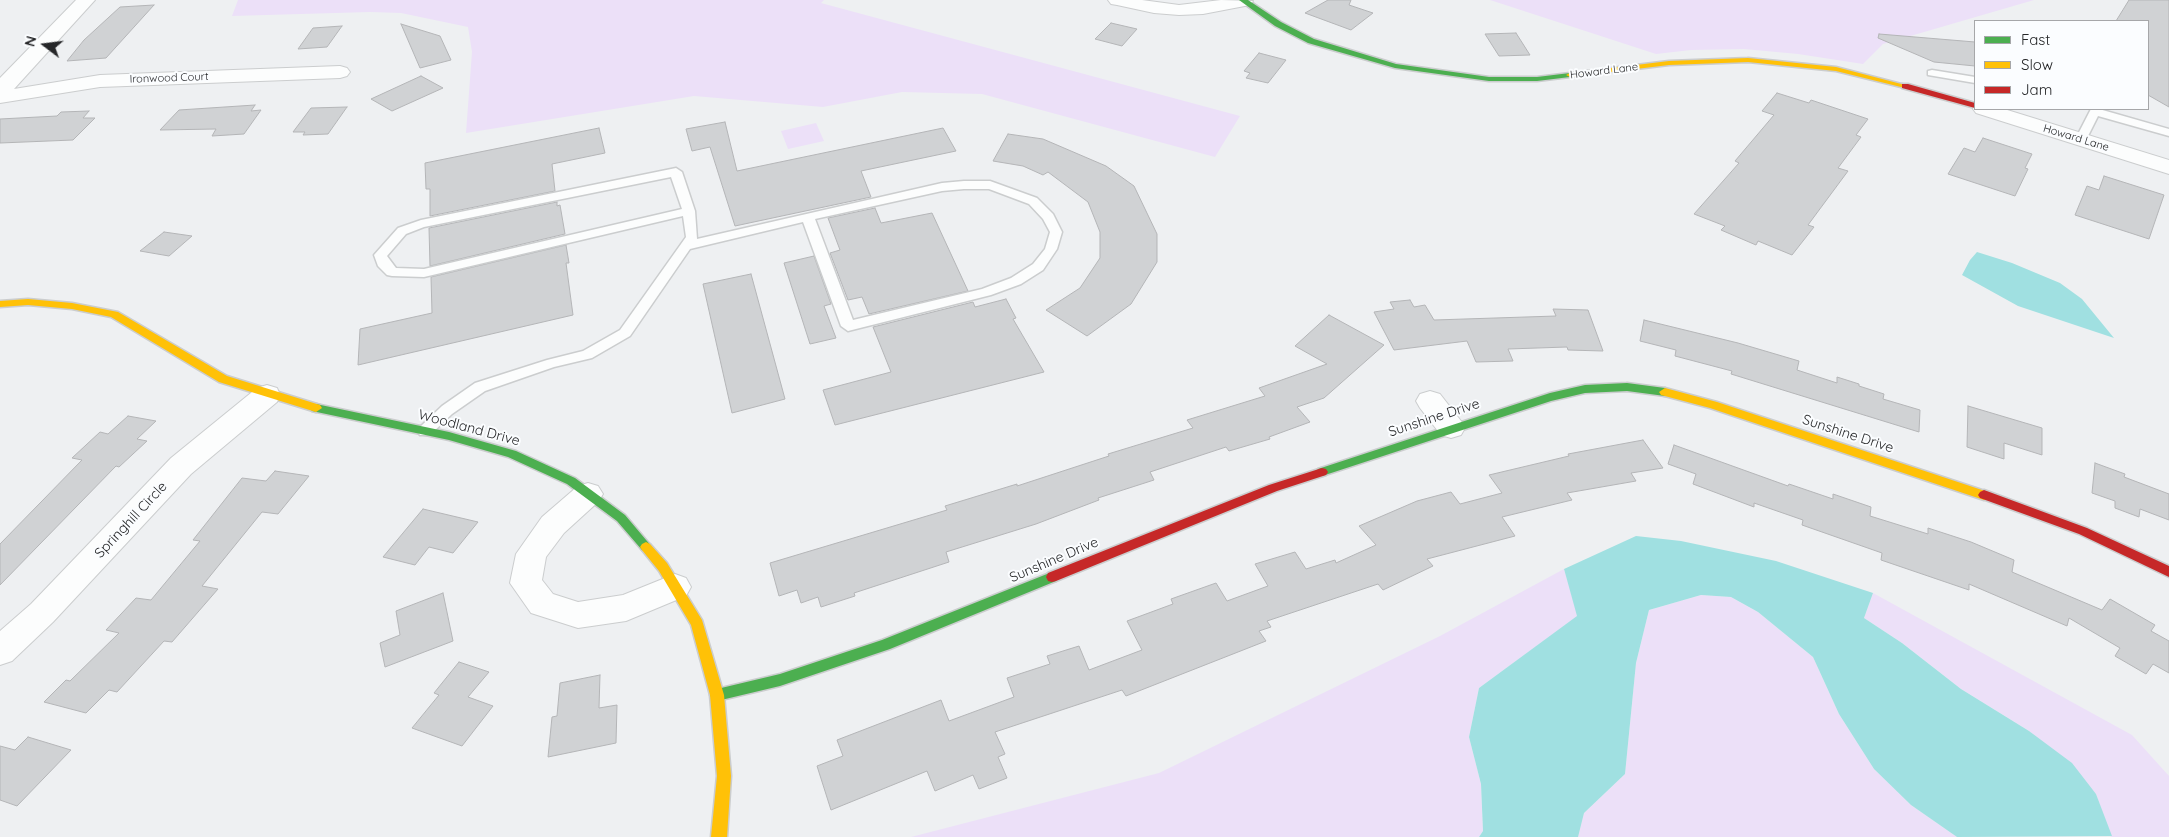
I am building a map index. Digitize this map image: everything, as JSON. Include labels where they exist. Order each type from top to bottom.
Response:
[{"type":"street","points":[[0,97],[6,83],[86,0]]},
{"type":"street","points":[[1117,0],[1154,8],[1179,10],[1227,6],[1244,1]]},
{"type":"street","name":"Howard Lane","points":[[1244,1],[1278,24],[1311,41],[1352,55],[1396,66],[1442,74],[1489,78],[1537,79],[1679,63],[1748,60],[1836,69],[1882,79],[1974,106]]},
{"type":"street","name":"Ironwood Court","points":[[0,97],[100,81],[340,72]]},
{"type":"street","name":"Howard Lane","points":[[1986,110],[2169,168]]},
{"type":"street","name":"Woodland Drive","points":[[0,304],[28,302],[72,306],[114,314],[223,380],[267,395],[425,431],[512,454],[571,481],[621,518],[663,567],[697,624],[717,695],[724,776],[719,837]]},
{"type":"street","name":"Sunshine Drive","points":[[717,695],[780,680],[885,645],[1273,488],[1451,428],[1550,397],[1585,389],[1627,387],[1669,393],[1713,405],[2003,501],[2083,531],[2169,572]]},
{"type":"street","name":"Springhill Circle","points":[[0,651],[42,613],[181,466],[267,395]]},
{"type":"street","points":[[1430,401],[1451,428]]},
{"type":"street","points":[[588,494],[553,525],[531,554],[526,583],[542,604],[578,615],[626,608],[675,587]]},
{"type":"lane","points":[[1932,73],[1974,80]]},
{"type":"lane","points":[[2080,140],[2093,110],[2169,133]]},
{"type":"lane","points":[[425,431],[446,410],[480,387],[552,362],[586,355],[625,333],[692,237],[689,211],[676,172],[422,224],[402,230],[380,255],[383,263],[392,272],[424,273],[689,211]]},
{"type":"lane","points":[[686,246],[808,217],[942,187],[990,185],[1033,201],[1049,217],[1056,232],[1051,249],[1038,267],[1016,281],[986,292],[848,326],[808,217]]},
{"type":"shaded area","points":[[238,0],[824,0],[821,3],[1240,116],[1215,157],[982,94],[902,92],[823,107],[694,96],[466,133],[472,52],[468,27],[401,13],[370,12],[232,16]]},
{"type":"shaded area","points":[[1490,0],[2034,0],[1883,44],[1863,64],[1798,54],[1744,49],[1691,50],[1656,54]]},
{"type":"shaded area","points":[[816,123],[824,141],[788,149],[781,131]]},
{"type":"shaded area","points":[[1564,569],[1578,616],[1479,688],[1469,737],[1481,784],[1483,831],[1479,837],[911,837],[1159,773],[1440,636]]},
{"type":"shaded area","points":[[1873,593],[2132,735],[2169,776],[2169,837],[2111,837],[2096,794],[2029,731],[1961,689],[1902,643],[1864,618]]},
{"type":"shaded area","points":[[1701,595],[1731,597],[1758,612],[1813,657],[1839,714],[1874,769],[1911,805],[1957,837],[1578,837],[1584,813],[1625,774],[1636,663],[1649,610]]},
{"type":"water","points":[[1977,252],[2012,263],[2060,283],[2082,299],[2114,338],[2018,306],[1962,275]]},
{"type":"water","points":[[1636,536],[1681,541],[1776,561],[1873,593],[1864,618],[1902,643],[1961,689],[2029,731],[2072,763],[2096,794],[2112,836],[1957,837],[1911,805],[1874,769],[1839,714],[1813,657],[1758,612],[1731,597],[1701,595],[1649,610],[1636,663],[1625,774],[1584,813],[1578,837],[1479,837],[1483,831],[1481,784],[1469,737],[1479,688],[1577,616],[1564,569]]},
{"type":"building","points":[[1328,0],[1351,0],[1349,5],[1373,13],[1351,30],[1305,13]]},
{"type":"building","points":[[2129,0],[2169,0],[2169,107],[2149,96],[2149,20],[2117,20]]},
{"type":"building","points":[[154,5],[106,58],[67,61],[84,40],[120,7]]},
{"type":"building","points":[[1111,23],[1137,29],[1122,46],[1095,39]]},
{"type":"building","points":[[401,24],[440,36],[451,60],[420,68]]},
{"type":"building","points":[[342,26],[327,47],[298,49],[313,28]]},
{"type":"building","points":[[1516,33],[1530,55],[1499,56],[1485,34]]},
{"type":"building","points":[[1879,34],[1974,42],[1974,66],[1934,62],[1878,38]]},
{"type":"building","points":[[1259,53],[1286,60],[1268,83],[1246,78],[1250,73],[1244,71]]},
{"type":"building","points":[[421,76],[443,88],[392,111],[371,99]]},
{"type":"building","points":[[1777,93],[1809,103],[1811,100],[1868,119],[1856,135],[1861,137],[1838,168],[1848,171],[1808,225],[1814,227],[1792,255],[1758,241],[1756,245],[1721,230],[1725,226],[1694,214],[1739,163],[1735,161],[1774,115],[1762,111]]},
{"type":"building","points":[[255,105],[251,111],[261,110],[244,134],[212,136],[216,129],[160,130],[179,110]]},
{"type":"building","points":[[347,107],[328,134],[303,135],[305,132],[293,132],[311,108]]},
{"type":"building","points":[[89,111],[83,118],[95,118],[73,140],[0,143],[0,119],[57,116],[61,112]]},
{"type":"building","points":[[725,122],[737,171],[943,128],[956,151],[861,171],[871,197],[735,226],[710,147],[692,151],[686,129]]},
{"type":"building","points":[[599,128],[605,153],[552,164],[555,191],[430,216],[430,189],[426,189],[425,163]]},
{"type":"building","points":[[1008,134],[1043,139],[1106,166],[1134,186],[1157,234],[1157,262],[1131,304],[1087,336],[1046,310],[1080,288],[1100,258],[1100,232],[1088,202],[1048,172],[1043,175],[1023,166],[993,161]]},
{"type":"building","points":[[1983,138],[2032,154],[2025,168],[2028,169],[2015,196],[1948,174],[1964,148],[1975,152]]},
{"type":"building","points":[[2104,176],[2164,195],[2149,239],[2075,215],[2087,186],[2099,190]]},
{"type":"building","points":[[557,202],[557,206],[560,205],[565,234],[430,266],[429,228]]},
{"type":"building","points":[[875,208],[881,223],[932,213],[968,291],[869,314],[862,297],[848,300],[830,253],[840,250],[828,218]]},
{"type":"building","points":[[164,232],[192,236],[169,256],[140,251]]},
{"type":"building","points":[[566,245],[569,263],[566,263],[573,315],[358,365],[360,329],[432,313],[431,277]]},
{"type":"building","points":[[814,256],[831,304],[824,306],[836,338],[810,344],[784,263]]},
{"type":"building","points":[[751,274],[785,399],[732,413],[703,284]]},
{"type":"building","points":[[1006,299],[1016,318],[1013,319],[1044,372],[835,425],[823,390],[891,372],[873,327],[973,302],[975,307]]},
{"type":"building","points":[[1410,300],[1414,307],[1425,305],[1434,320],[1556,316],[1553,309],[1588,310],[1603,351],[1568,350],[1567,347],[1508,349],[1513,361],[1476,362],[1467,341],[1394,350],[1374,312],[1394,309],[1390,302]]},
{"type":"building","points":[[1329,315],[1384,345],[1324,398],[1297,407],[1310,422],[1269,437],[1270,439],[1229,451],[1226,447],[1150,472],[1154,480],[1098,498],[1099,500],[1036,524],[946,552],[949,562],[854,593],[855,596],[821,607],[818,597],[801,603],[797,590],[779,596],[770,563],[947,510],[945,506],[1017,484],[1017,486],[1109,456],[1108,454],[1193,428],[1187,420],[1265,396],[1259,388],[1327,364],[1295,346]]},
{"type":"building","points":[[1644,320],[1738,343],[1799,361],[1797,370],[1837,383],[1837,377],[1884,394],[1883,399],[1920,410],[1919,432],[1731,374],[1732,371],[1675,356],[1676,350],[1640,341]]},
{"type":"building","points":[[1968,406],[2042,428],[2042,455],[2004,443],[2004,459],[1967,447]]},
{"type":"building","points":[[128,416],[156,421],[137,439],[147,441],[119,467],[116,466],[0,585],[0,544],[82,460],[72,458],[100,432],[108,434]]},
{"type":"building","points":[[1643,440],[1663,468],[1631,473],[1636,481],[1567,493],[1572,500],[1502,517],[1515,536],[1427,559],[1433,566],[1383,590],[1378,584],[1267,621],[1271,627],[1259,631],[1266,641],[1126,696],[1122,690],[995,732],[1005,754],[998,757],[1007,778],[979,789],[973,775],[935,791],[927,771],[831,810],[817,766],[843,756],[837,740],[941,700],[949,721],[1014,697],[1007,678],[1050,664],[1047,656],[1079,646],[1089,670],[1142,650],[1127,621],[1173,604],[1171,599],[1216,583],[1227,601],[1268,586],[1255,564],[1295,552],[1306,569],[1335,560],[1336,563],[1376,545],[1359,526],[1417,501],[1451,492],[1460,504],[1502,493],[1489,475],[1569,456],[1568,454]]},
{"type":"building","points":[[1674,445],[1788,486],[1789,484],[1833,499],[1833,494],[1871,507],[1870,516],[1928,534],[1928,528],[1971,542],[2014,560],[2012,572],[2102,610],[2110,599],[2155,625],[2151,631],[2169,641],[2169,673],[2153,664],[2146,674],[2115,656],[2120,648],[2069,618],[2067,626],[1969,584],[1969,590],[1881,560],[1882,553],[1802,525],[1803,520],[1754,503],[1754,507],[1693,484],[1696,474],[1668,464]]},
{"type":"building","points":[[2095,463],[2125,474],[2124,477],[2169,494],[2169,520],[2140,509],[2139,517],[2115,508],[2115,501],[2092,493]]},
{"type":"building","points":[[275,471],[309,476],[278,514],[262,512],[202,586],[218,589],[172,642],[164,641],[117,692],[109,690],[86,713],[44,702],[66,680],[70,681],[119,633],[106,630],[136,598],[151,600],[200,541],[193,540],[242,478],[266,481]]},
{"type":"building","points":[[423,509],[478,522],[453,553],[429,547],[415,565],[383,557]]},
{"type":"building","points":[[443,593],[453,641],[385,667],[380,643],[400,635],[396,611]]},
{"type":"building","points":[[459,662],[489,672],[468,697],[493,706],[462,746],[412,728],[439,695],[434,693]]},
{"type":"building","points":[[600,675],[599,708],[617,705],[616,743],[548,757],[552,717],[557,716],[560,683]]},
{"type":"building","points":[[28,737],[71,750],[17,806],[0,800],[0,746],[15,750]]},
{"type":"traffic: fast","points":[[1243,0],[1278,24],[1311,41],[1395,66],[1489,79],[1537,79],[1570,75]]},
{"type":"traffic: fast","points":[[1322,472],[1550,397],[1585,389],[1627,387],[1665,392]]},
{"type":"traffic: fast","points":[[316,408],[449,436],[512,454],[571,481],[621,518],[646,547]]},
{"type":"traffic: fast","points":[[717,695],[780,680],[885,645],[1052,577]]},
{"type":"traffic: slow","points":[[1570,75],[1669,63],[1748,60],[1836,69],[1905,86]]},
{"type":"traffic: slow","points":[[0,304],[28,302],[72,306],[114,314],[223,379],[316,408]]},
{"type":"traffic: slow","points":[[1665,392],[1713,405],[1984,495]]},
{"type":"traffic: slow","points":[[646,547],[663,567],[697,624],[717,695],[724,776],[719,837]]},
{"type":"traffic: jam","points":[[1905,86],[1974,106]]},
{"type":"traffic: jam","points":[[1052,577],[1273,488],[1322,472]]},
{"type":"traffic: jam","points":[[1984,495],[2083,531],[2169,572]]}]
